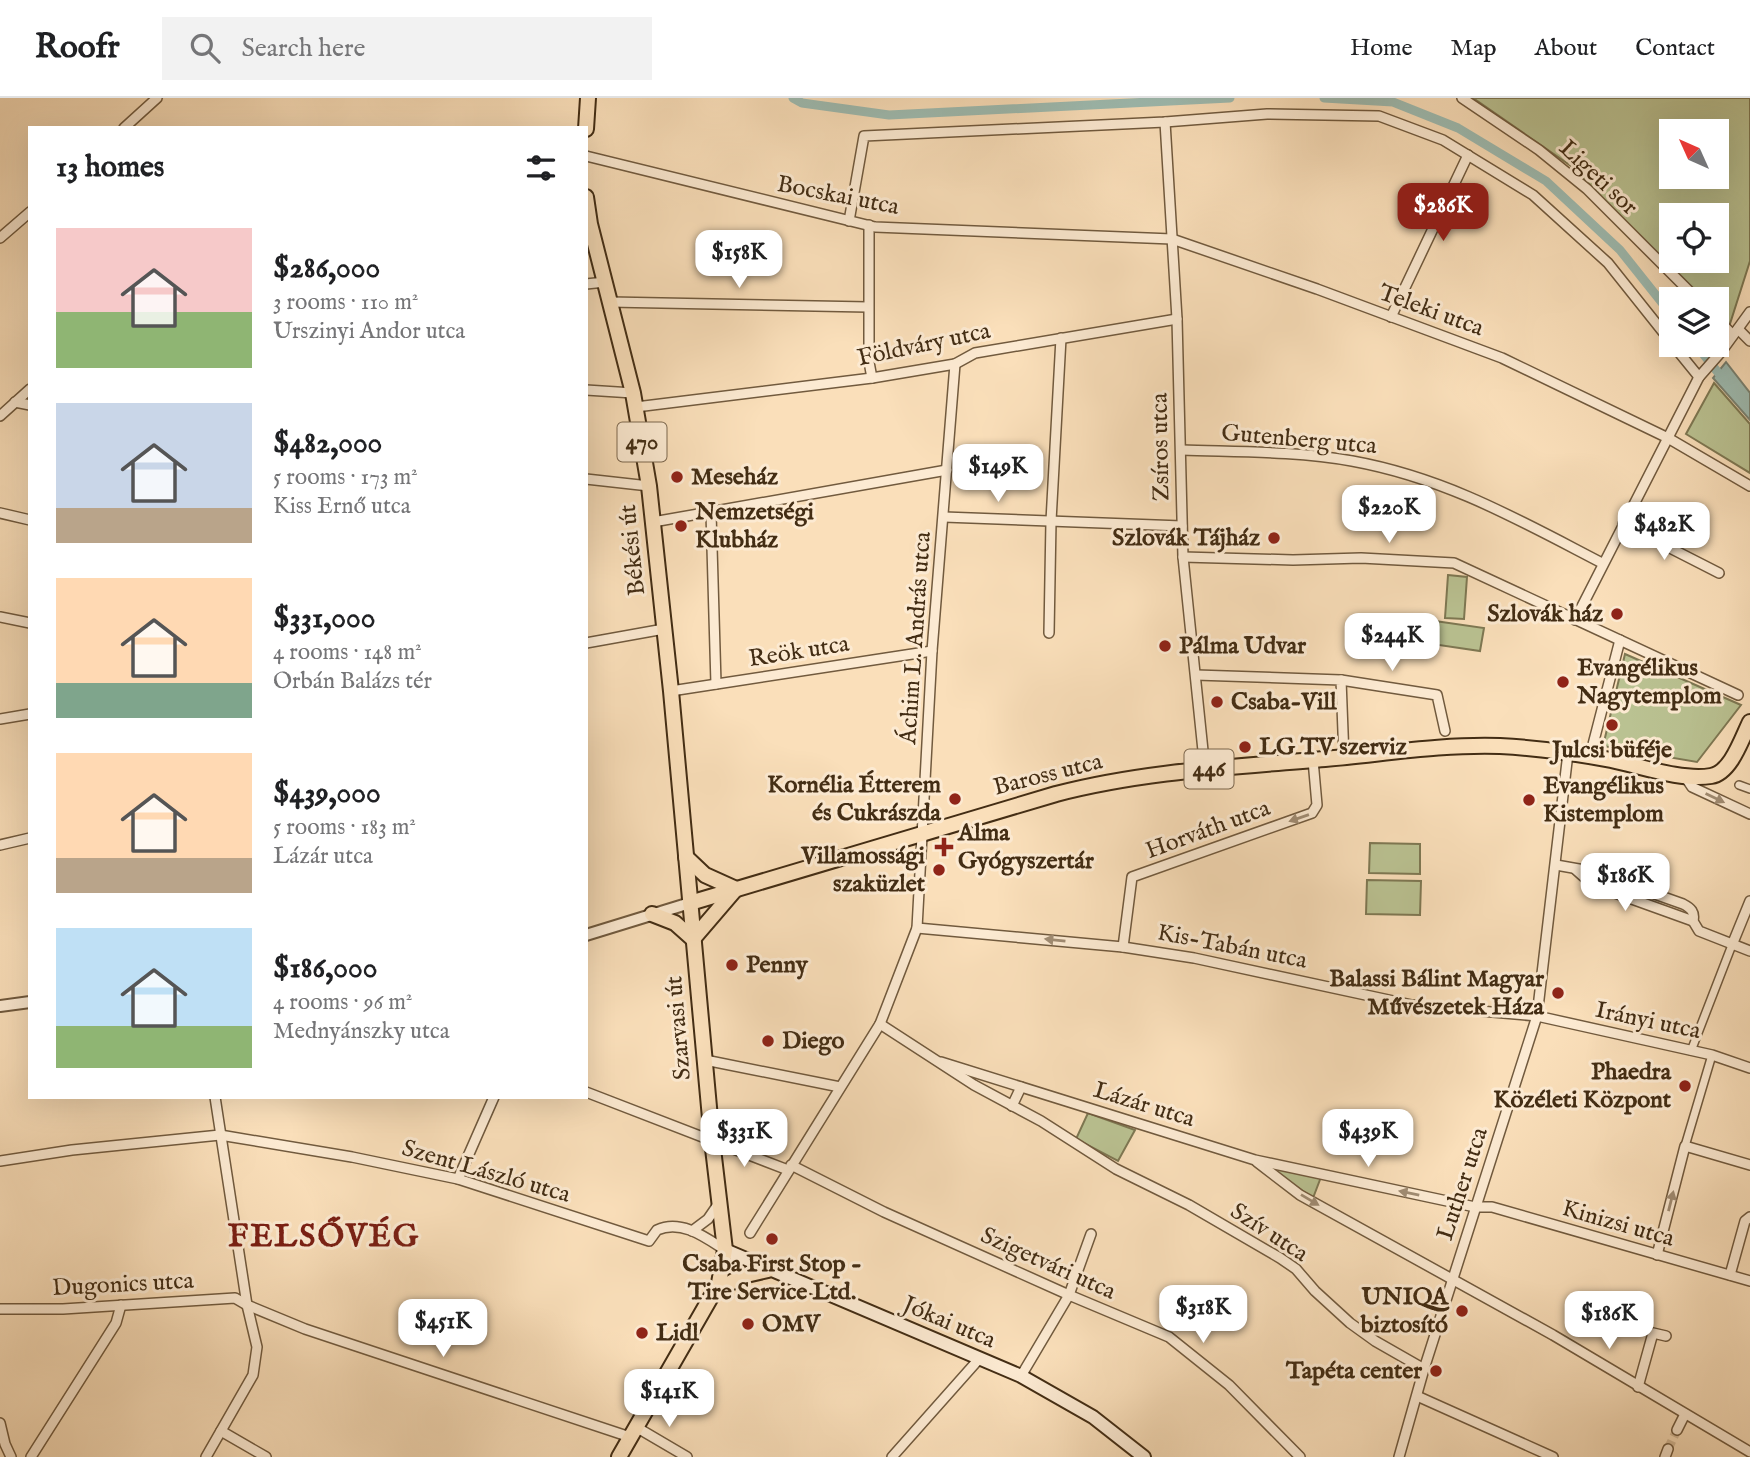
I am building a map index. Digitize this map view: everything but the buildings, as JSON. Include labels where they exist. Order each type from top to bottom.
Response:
[{"type":"main road","points":[[586,126],[588,98]]},
{"type":"main road","name":"Békési út","points":[[588,210],[634,400],[649,486],[690,903]]},
{"type":"main road","name":"446","points":[[1568,753],[1703,777],[1717,774],[1729,762],[1750,722]]},
{"type":"main road","name":"Baross utca","points":[[690,903],[1082,787],[1205,770],[1428,749],[1501,746],[1568,753]]},
{"type":"main road","points":[[686,857],[705,875],[737,889]]},
{"type":"main road","name":"446","points":[[693,939],[720,905],[737,889]]},
{"type":"main road","name":"Szarvasi út","points":[[619,1457],[714,1293],[721,1275],[725,1250],[690,903]]},
{"type":"main road","points":[[652,914],[676,923],[693,939]]},
{"type":"main road","name":"Jókai utca","points":[[725,1250],[1021,1376],[1093,1417],[1144,1457]]},
{"type":"main road","points":[[714,1293],[742,1276],[768,1270]]},
{"type":"street","points":[[126,126],[158,98]]},
{"type":"street","name":"Ligeti sor","points":[[1463,99],[1539,150],[1587,189],[1685,287]]},
{"type":"street","points":[[849,222],[863,136],[1165,122],[1267,114],[1379,116],[1443,140],[1533,195],[1608,263],[1659,327]]},
{"type":"street","name":"Zsíros utca","points":[[1165,122],[1177,319],[1182,450],[1182,556],[1205,770]]},
{"type":"street","points":[[1391,317],[1468,155]]},
{"type":"street","name":"Bocskai utca","points":[[588,157],[869,226],[1172,239]]},
{"type":"street","points":[[0,238],[28,214]]},
{"type":"street","points":[[869,226],[869,362],[872,379]]},
{"type":"street","name":"Teleki utca","points":[[1172,239],[1502,358],[1668,438],[1750,486]]},
{"type":"street","points":[[588,284],[605,282]]},
{"type":"street","points":[[610,302],[869,307]]},
{"type":"street","points":[[1575,620],[1702,373],[1750,312]]},
{"type":"street","name":"Földváry utca","points":[[588,390],[634,400],[872,379],[955,364],[975,353],[1177,319]]},
{"type":"street","points":[[1729,327],[1750,341]]},
{"type":"street","points":[[1049,633],[1051,522],[1061,338]]},
{"type":"street","points":[[1686,357],[1702,373]]},
{"type":"street","name":"Áchim L. András utca","points":[[923,832],[932,651],[955,364]]},
{"type":"street","points":[[0,416],[28,391]]},
{"type":"street","points":[[15,402],[28,405]]},
{"type":"street","name":"Gutenberg utca","points":[[1182,450],[1296,455],[1350,460],[1390,469],[1456,489],[1602,563]]},
{"type":"street","points":[[653,522],[947,470]]},
{"type":"street","points":[[588,479],[649,486]]},
{"type":"street","points":[[0,513],[28,520]]},
{"type":"street","points":[[711,513],[716,684]]},
{"type":"street","points":[[944,517],[1182,526]]},
{"type":"street","points":[[1623,524],[1719,573]]},
{"type":"street","points":[[1182,556],[1293,560],[1361,558],[1454,563],[1738,695]]},
{"type":"street","points":[[0,617],[28,623]]},
{"type":"street","points":[[588,643],[664,629]]},
{"type":"street","points":[[1590,756],[1620,640]]},
{"type":"street","name":"Reök utca","points":[[671,691],[932,651]]},
{"type":"street","points":[[1196,675],[1342,680],[1437,695],[1446,731]]},
{"type":"street","points":[[1342,680],[1344,758]]},
{"type":"street","points":[[0,719],[28,714]]},
{"type":"street","name":"Luther utca","points":[[1399,1457],[1452,1278],[1537,1016],[1568,753]]},
{"type":"street","name":"Horváth utca","points":[[1123,947],[1132,877],[1312,813],[1317,804],[1313,760]]},
{"type":"street","points":[[1684,775],[1692,787],[1750,814]]},
{"type":"street","points":[[1739,785],[1750,789]]},
{"type":"street","points":[[750,1233],[880,1024],[917,928],[923,832]]},
{"type":"street","points":[[0,845],[28,838]]},
{"type":"street","points":[[1556,865],[1576,870],[1593,885],[1693,921],[1699,931],[1750,951]]},
{"type":"street","points":[[1691,1051],[1750,901]]},
{"type":"street","points":[[588,934],[690,903]]},
{"type":"street","name":"Kis-Tabán utca","points":[[917,928],[1123,947],[1233,966],[1412,1004],[1537,1016]]},
{"type":"street","points":[[0,1006],[28,1002]]},
{"type":"street","name":"Irányi utca","points":[[1537,1016],[1712,1055],[1750,1068]]},
{"type":"street","name":"Lázár utca","points":[[880,1024],[974,1086],[1116,1169]]},
{"type":"street","points":[[1657,1255],[1712,1055]]},
{"type":"street","points":[[705,1060],[840,1087]]},
{"type":"street","name":"Lázár utca","points":[[941,1062],[1255,1160],[1475,1207]]},
{"type":"street","points":[[1012,1106],[1021,1087]]},
{"type":"street","name":"Szigetvári utca","points":[[588,1093],[789,1167],[1069,1295],[1169,1337],[1230,1385],[1300,1457]]},
{"type":"street","points":[[206,1457],[253,1375],[257,1347],[247,1306],[215,1099]]},
{"type":"street","points":[[458,1179],[493,1099]]},
{"type":"street","name":"Szent László utca","points":[[0,1161],[72,1150],[220,1135],[352,1157],[458,1179],[649,1241],[657,1230],[665,1227],[692,1231],[725,1250]]},
{"type":"street","points":[[1685,1146],[1750,1165]]},
{"type":"street","name":"Lázár utca","points":[[1255,1160],[1300,1195],[1452,1278],[1750,1452]]},
{"type":"street","name":"Szív utca","points":[[1116,1169],[1189,1205],[1280,1258],[1296,1269],[1315,1291],[1350,1323],[1424,1369]]},
{"type":"street","points":[[692,1231],[708,1219],[719,1203]]},
{"type":"street","name":"Kinizsi utca","points":[[1475,1207],[1492,1207],[1750,1281]]},
{"type":"street","points":[[1730,1275],[1745,1220],[1750,1217]]},
{"type":"street","points":[[1021,1376],[1069,1295],[1091,1234]]},
{"type":"street","name":"Dugonics utca","points":[[0,1309],[121,1306],[236,1298],[247,1306],[318,1333],[633,1432],[687,1457]]},
{"type":"street","points":[[31,1457],[116,1323],[121,1306]]},
{"type":"street","points":[[1638,1387],[1653,1333],[1666,1336]]},
{"type":"street","points":[[892,1457],[979,1359]]},
{"type":"street","points":[[1417,1395],[1553,1457]]},
{"type":"street","points":[[1677,1430],[1685,1415]]},
{"type":"street","points":[[0,1423],[11,1457]]},
{"type":"street","points":[[221,1431],[266,1457]]},
{"type":"green space","points":[[1473,98],[1750,98],[1750,261],[1729,327],[1729,287],[1687,287],[1674,273],[1729,273],[1729,203],[1659,203],[1659,257],[1571,166]]},
{"type":"green space","points":[[1714,383],[1750,424],[1750,473],[1686,434]]},
{"type":"green space","points":[[1448,575],[1467,577],[1464,619],[1445,618]]},
{"type":"green space","points":[[1435,621],[1484,628],[1480,651],[1432,644]]},
{"type":"green space","points":[[1625,654],[1741,705],[1697,762],[1603,746]]},
{"type":"green space","points":[[1370,843],[1420,844],[1420,874],[1369,873]]},
{"type":"green space","points":[[1367,880],[1421,881],[1420,915],[1366,914]]},
{"type":"green space","points":[[1088,1113],[1135,1130],[1118,1161],[1076,1139]]},
{"type":"green space","points":[[1273,1166],[1321,1177],[1313,1198],[1272,1170]]},
{"type":"water","points":[[1726,362],[1750,393],[1750,420],[1713,378]]},
{"type":"waterway","points":[[793,98],[802,103],[889,115],[1230,98]]},
{"type":"waterway","points":[[1324,98],[1393,102],[1458,128],[1546,181],[1620,250],[1659,299]]},
{"type":"waterway","points":[[1706,357],[1724,380]]},
{"type":"tunnel","points":[[1668,1449],[1677,1430]]},
{"type":"place","name":"Meseház","points":[[677,477]]},
{"type":"place","name":"Nemzetségi Klubház","points":[[681,526]]},
{"type":"place","name":"Szlovák Tájház","points":[[1274,538]]},
{"type":"place","name":"Szlovák ház","points":[[1617,614]]},
{"type":"place","name":"Pálma Udvar","points":[[1165,646]]},
{"type":"place","name":"Evangélikus Nagytemplom","points":[[1563,682]]},
{"type":"place","name":"Csaba-Vill","points":[[1217,702]]},
{"type":"place","name":"Julcsi büféje","points":[[1612,725]]},
{"type":"place","name":"LG TV szerviz","points":[[1245,747]]},
{"type":"place","name":"Kornélia Étterem és Cukrászda","points":[[955,799]]},
{"type":"place","name":"Evangélikus Kistemplom","points":[[1529,800]]},
{"type":"place","name":"Alma Gyógyszertár","points":[[944,847]]},
{"type":"place","name":"Villamossági szaküzlet","points":[[939,870]]},
{"type":"place","name":"Penny","points":[[732,965]]},
{"type":"place","name":"Balassi Bálint Magyar Művészetek Háza","points":[[1558,993]]},
{"type":"place","name":"Diego","points":[[768,1041]]},
{"type":"place","name":"Phaedra Közéleti Központ","points":[[1685,1086]]},
{"type":"place","name":"Csaba First Stop - Tire Service Ltd.","points":[[772,1239]]},
{"type":"place","name":"UNIQA biztosító","points":[[1462,1311]]},
{"type":"place","name":"OMV","points":[[748,1324]]},
{"type":"place","name":"Lidl","points":[[642,1333]]},
{"type":"place","name":"Tapéta center","points":[[1436,1371]]},
{"type":"district","name":"FELSŐVÉG","points":[[324,1237]]}]
